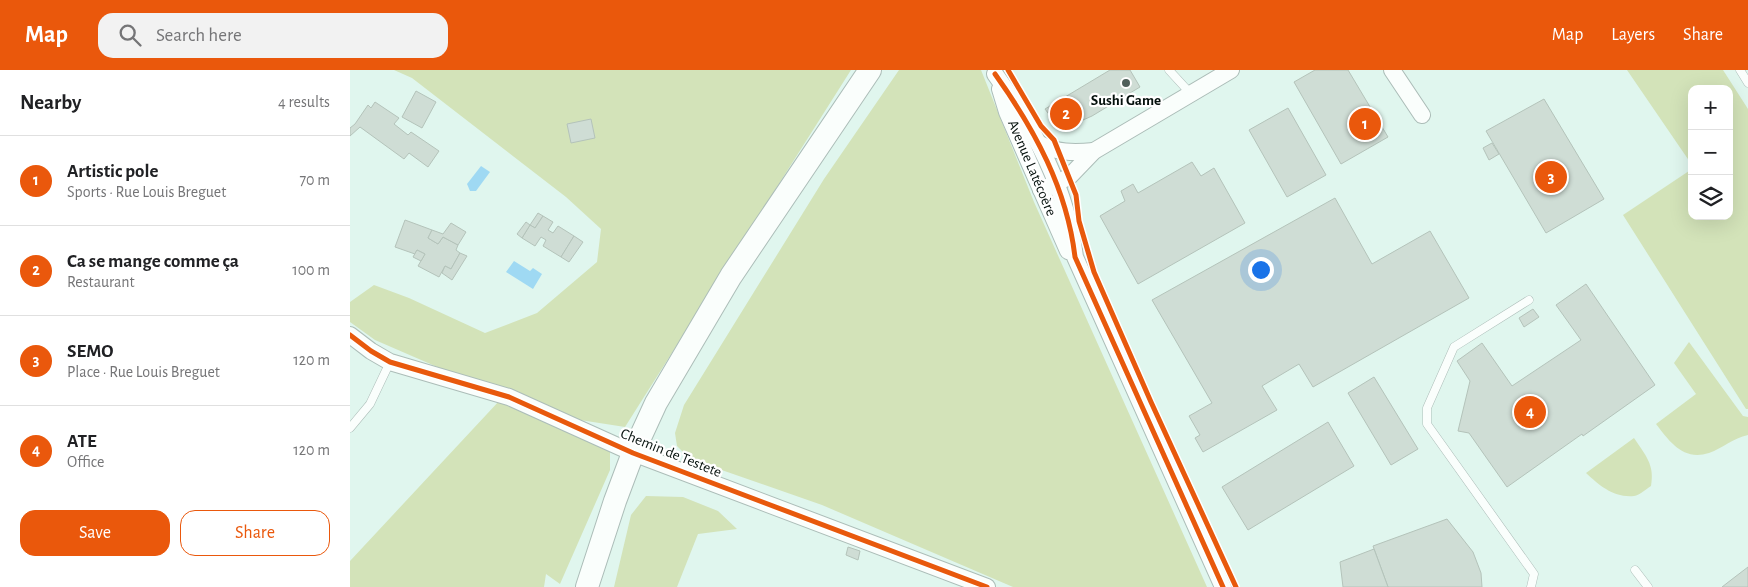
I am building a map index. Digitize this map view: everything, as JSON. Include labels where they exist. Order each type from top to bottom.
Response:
[{"type":"main road","points":[[587,587],[615,501],[656,403],[731,276],[870,70]]},
{"type":"street","points":[[1041,190],[1069,177],[1094,151],[1231,70]]},
{"type":"street","points":[[1392,70],[1422,115]]},
{"type":"street","name":"Avenue Latécoère","points":[[994,72],[1018,107],[1057,182],[1066,212],[1075,258],[1223,587]]},
{"type":"street","name":"Avenue Latécoère","points":[[994,72],[1008,112],[1067,250],[1075,258]]},
{"type":"street","points":[[1038,143],[1058,151],[1071,153],[1094,151]]},
{"type":"street","name":"Chemin de Testete","points":[[350,335],[371,351],[390,362],[509,397],[634,453],[987,587]]},
{"type":"lane","points":[[1169,70],[1191,94]]},
{"type":"lane","points":[[1740,70],[1748,83]]},
{"type":"lane","points":[[1529,300],[1454,347],[1426,408],[1427,424],[1534,574],[1531,587]]},
{"type":"lane","points":[[350,428],[370,404],[390,362]]},
{"type":"lane","points":[[1635,570],[1648,587]]},
{"type":"green space","points":[[394,70],[851,70],[625,427],[548,415],[375,340],[350,322],[350,302],[374,285],[409,298],[485,333],[537,313],[597,262],[601,229],[566,197],[412,78]]},
{"type":"green space","points":[[899,70],[981,70],[1034,202],[1207,587],[1013,587],[822,505],[690,459],[677,446],[675,433],[684,405],[824,179]]},
{"type":"green space","points":[[1627,70],[1723,70],[1733,85],[1688,85],[1688,159]]},
{"type":"green space","points":[[1733,86],[1748,109],[1748,409],[1746,409],[1623,215],[1688,172],[1688,220],[1733,220]]},
{"type":"green space","points":[[1689,342],[1743,416],[1748,417],[1748,435],[1738,438],[1714,451],[1700,455],[1684,452],[1678,448],[1656,424],[1696,394],[1674,363]]},
{"type":"green space","points":[[500,400],[610,450],[610,470],[560,584],[546,574],[544,587],[350,587],[350,561]]},
{"type":"green space","points":[[1634,438],[1650,466],[1652,472],[1651,486],[1634,496],[1620,495],[1602,487],[1586,473]]},
{"type":"green space","points":[[646,496],[683,497],[718,511],[737,529],[698,534],[677,587],[614,587],[631,515]]},
{"type":"water","points":[[481,166],[490,172],[476,191],[470,191],[467,184]]},
{"type":"water","points":[[514,261],[530,271],[533,268],[542,274],[533,289],[506,272]]},
{"type":"building","points":[[1110,70],[1130,70],[1140,87],[1092,116],[1074,124],[1069,125],[1059,122],[1051,117],[1045,109]]},
{"type":"building","points":[[1315,70],[1348,70],[1388,137],[1341,164],[1294,82]]},
{"type":"building","points":[[416,91],[436,102],[422,128],[402,117]]},
{"type":"building","points":[[1544,99],[1604,199],[1546,233],[1486,131]]},
{"type":"building","points":[[375,102],[399,118],[394,124],[408,135],[411,132],[439,151],[428,167],[409,153],[404,159],[360,127],[350,136],[350,128],[368,105],[371,108]]},
{"type":"building","points":[[1288,108],[1326,175],[1287,197],[1249,130]]},
{"type":"building","points":[[591,119],[595,138],[571,143],[567,124]]},
{"type":"building","points":[[1492,143],[1499,154],[1489,160],[1483,148]]},
{"type":"building","points":[[1192,162],[1201,176],[1214,168],[1245,223],[1138,284],[1100,216],[1125,201],[1121,191],[1133,184],[1138,193]]},
{"type":"building","points":[[1335,198],[1372,264],[1430,231],[1469,298],[1313,387],[1299,364],[1262,386],[1277,410],[1203,452],[1195,438],[1200,435],[1189,416],[1212,403],[1152,300]]},
{"type":"building","points":[[538,213],[543,216],[535,228],[530,225]]},
{"type":"building","points":[[543,216],[553,222],[548,230],[553,233],[558,226],[574,236],[561,257],[543,246],[546,240],[541,237],[535,246],[522,238],[530,225],[535,228]]},
{"type":"building","points":[[405,220],[432,230],[428,238],[438,244],[443,237],[458,245],[456,250],[460,253],[451,269],[445,266],[439,277],[418,266],[425,254],[417,250],[415,254],[395,247]]},
{"type":"building","points":[[526,222],[530,225],[522,238],[517,234]]},
{"type":"building","points":[[451,223],[466,232],[458,245],[443,237],[438,244],[428,238],[432,230],[443,234]]},
{"type":"building","points":[[574,236],[583,242],[569,262],[561,257]]},
{"type":"building","points":[[417,250],[425,254],[421,261],[413,257]]},
{"type":"building","points":[[460,253],[467,256],[452,280],[442,273],[445,266],[451,269]]},
{"type":"building","points":[[1586,284],[1655,385],[1507,487],[1469,433],[1458,431],[1470,381],[1457,361],[1482,343],[1512,386],[1581,340],[1556,305]]},
{"type":"building","points":[[1533,309],[1539,317],[1524,327],[1519,318]]},
{"type":"building","points":[[1374,377],[1418,449],[1391,465],[1348,393]]},
{"type":"building","points":[[1328,422],[1354,466],[1248,530],[1222,487]]},
{"type":"building","points":[[1447,519],[1473,552],[1481,573],[1482,587],[1388,587],[1373,546]]},
{"type":"building","points":[[848,547],[860,551],[858,560],[846,555]]},
{"type":"building","points":[[1374,549],[1388,587],[1343,587],[1340,562]]},
{"type":"building","points":[[1748,567],[1748,587],[1722,587],[1731,580]]},
{"type":"cycle path","points":[[1008,70],[1041,126],[1054,140],[1076,195],[1079,221],[1094,272],[1236,587]]},
{"type":"cycle path","points":[[995,74],[1010,95],[1047,161],[1065,208],[1075,257],[1223,587]]},
{"type":"cycle path","points":[[350,335],[371,351],[390,362],[509,397],[633,453],[987,587]]},
{"type":"place","name":"Sushi Game","points":[[1126,83]]},
{"type":"place","name":"Ca se mange comme ça","points":[[1066,114]]},
{"type":"place","name":"Artistic pole","points":[[1365,124]]},
{"type":"place","name":"SEMO","points":[[1551,177]]},
{"type":"place","name":"ATE","points":[[1530,412]]}]
